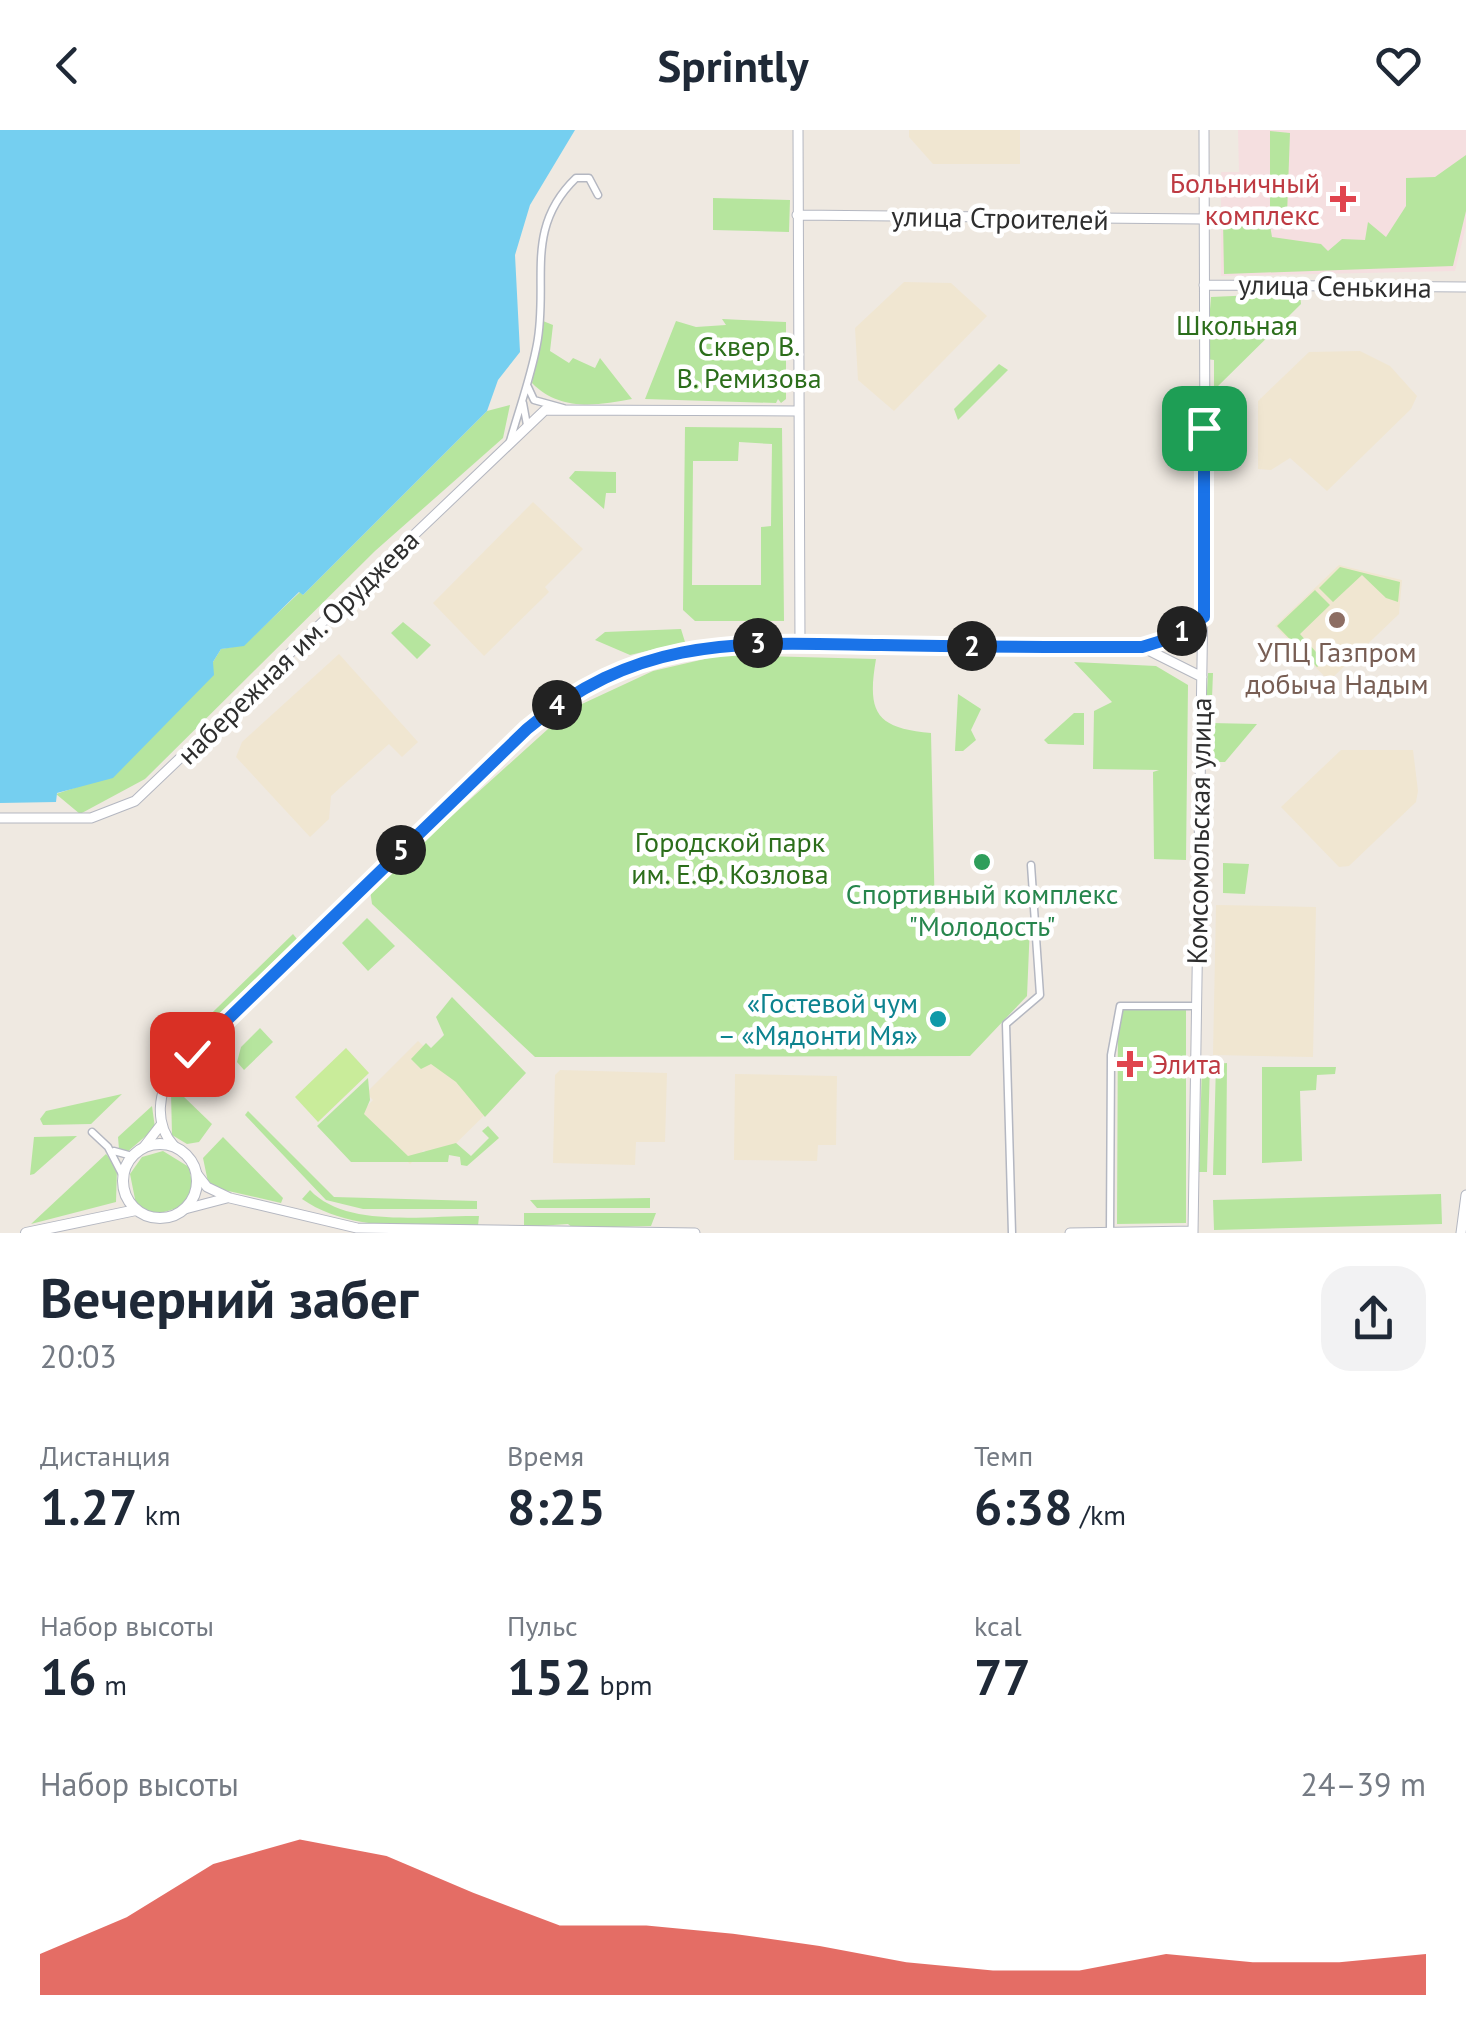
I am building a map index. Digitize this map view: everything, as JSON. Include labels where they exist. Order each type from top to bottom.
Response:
[{"type":"main road","points":[[26,1233],[136,1210],[161,1219],[185,1210],[196,1193],[197,1174],[188,1157],[174,1146],[143,1148],[132,1156],[123,1176],[124,1192],[136,1210]]},
{"type":"main road","points":[[106,1216],[124,1192]]},
{"type":"street","points":[[798,130],[800,643]]},
{"type":"street","name":"Комсомольская улица","points":[[1193,1232],[1204,617],[1204,130]]},
{"type":"street","points":[[510,441],[538,342],[539,242],[561,194],[576,178],[588,178],[598,195]]},
{"type":"street","name":"улица Строителей","points":[[797,215],[1203,219]]},
{"type":"street","name":"улица Сенькина","points":[[1204,285],[1466,287]]},
{"type":"street","points":[[527,384],[534,400],[564,409],[798,411]]},
{"type":"street","points":[[523,397],[527,424]]},
{"type":"street","name":"набережная им. Оруджева","points":[[0,818],[92,818],[136,801],[527,424],[545,410],[564,409]]},
{"type":"street","points":[[143,1148],[156,1136],[161,1123],[163,1089],[176,1068],[541,717],[582,690],[657,657],[708,646],[800,643],[1142,647],[1168,639],[1204,617]]},
{"type":"street","points":[[1142,647],[1202,677]]},
{"type":"street","points":[[1012,1233],[1006,1024],[1040,995],[1031,865]]},
{"type":"street","points":[[1110,1232],[1111,1055],[1120,1006],[1195,1006]]},
{"type":"street","points":[[161,1123],[174,1146]]},
{"type":"street","points":[[92,1132],[108,1147],[123,1176]]},
{"type":"street","points":[[108,1147],[132,1156]]},
{"type":"street","points":[[197,1174],[207,1186],[230,1198],[345,1226],[388,1231],[695,1233]]},
{"type":"street","points":[[1461,1233],[1466,1195]]},
{"type":"street","points":[[185,1210],[206,1200],[230,1198]]},
{"type":"street","points":[[1070,1233],[1193,1232]]},
{"type":"shaded area","points":[[909,130],[1020,130],[1020,164],[933,164],[909,137]]},
{"type":"shaded area","name":"Больничный комплекс","points":[[1238,130],[1466,130],[1466,226],[1455,271],[1221,276],[1221,172],[1239,172]]},
{"type":"shaded area","points":[[904,282],[951,283],[987,316],[894,411],[858,380],[855,328]]},
{"type":"shaded area","points":[[1360,351],[1390,366],[1417,396],[1411,409],[1327,491],[1290,458],[1271,470],[1258,469],[1258,401],[1309,352]]},
{"type":"shaded area","points":[[533,502],[583,549],[545,587],[549,592],[484,656],[433,603]]},
{"type":"shaded area","name":"УПЦ Газпром добыча Надым","points":[[1339,565],[1402,580],[1399,614],[1329,681],[1275,626]]},
{"type":"shaded area","points":[[339,654],[418,742],[402,757],[389,744],[331,796],[329,819],[310,837],[236,757],[242,742]]},
{"type":"shaded area","points":[[1341,750],[1413,750],[1418,791],[1416,802],[1349,866],[1339,867],[1281,807]]},
{"type":"shaded area","points":[[1216,905],[1316,907],[1313,1057],[1213,1055]]},
{"type":"shaded area","points":[[418,1041],[433,1055],[502,1098],[437,1162],[424,1150],[410,1164],[359,1114],[373,1100],[366,1093]]},
{"type":"shaded area","points":[[560,1070],[667,1073],[665,1142],[636,1142],[635,1165],[553,1163],[555,1075]]},
{"type":"shaded area","points":[[735,1074],[837,1076],[836,1145],[818,1145],[817,1161],[734,1160]]},
{"type":"green space","points":[[1270,131],[1290,133],[1287,215],[1270,216]]},
{"type":"green space","points":[[1466,155],[1466,211],[1453,266],[1224,274],[1223,220],[1269,219],[1272,237],[1321,244],[1328,251],[1342,239],[1365,240],[1368,222],[1386,237],[1406,206],[1406,178],[1435,177]]},
{"type":"green space","points":[[713,198],[790,200],[789,232],[713,230]]},
{"type":"green space","name":"Школьная","points":[[1300,293],[1301,304],[1214,390],[1214,360],[1206,359],[1211,297]]},
{"type":"green space","name":"Сквер В. В. Ремизова","points":[[722,319],[786,322],[786,399],[776,403],[645,399],[676,321],[696,327],[726,325]]},
{"type":"green space","points":[[543,321],[553,325],[550,351],[569,363],[573,358],[595,368],[600,358],[632,399],[592,404],[566,402],[532,383]]},
{"type":"green space","points":[[999,364],[1008,370],[958,420],[954,409]]},
{"type":"green space","points":[[510,405],[503,438],[375,551],[145,779],[80,814],[56,794],[77,787],[213,662],[221,649],[244,645],[300,592],[303,595],[487,411]]},
{"type":"green space","points":[[685,427],[782,428],[784,621],[695,621],[683,610]],"holes":[[[739,442],[772,444],[771,526],[761,527],[761,585],[692,585],[693,461],[738,461]]]},
{"type":"green space","points":[[575,471],[616,472],[616,493],[606,493],[604,509],[569,478]]},
{"type":"green space","points":[[1340,567],[1400,582],[1398,602],[1386,598],[1362,575],[1333,602],[1319,588]]},
{"type":"green space","points":[[1315,590],[1330,605],[1300,634],[1324,661],[1317,667],[1277,626]]},
{"type":"green space","points":[[403,622],[431,645],[417,659],[391,633]]},
{"type":"green space","points":[[681,629],[685,642],[630,655],[595,640],[605,632]]},
{"type":"green space","name":"Городской парк им. Е.Ф. Козлова","points":[[722,655],[876,659],[873,692],[879,714],[898,727],[931,733],[935,919],[1030,925],[1027,996],[970,1056],[535,1057],[372,904],[370,890],[569,710],[653,671]]},
{"type":"green space","points":[[1074,662],[1156,666],[1188,685],[1186,860],[1154,859],[1153,772],[1159,770],[1093,769],[1094,711],[1112,702]]},
{"type":"green space","points":[[1208,673],[1213,673],[1211,723],[1257,724],[1225,762],[1203,762]]},
{"type":"green space","points":[[958,694],[981,709],[971,730],[976,740],[963,751],[955,751]]},
{"type":"green space","points":[[1074,713],[1084,713],[1084,745],[1048,744],[1044,740]]},
{"type":"green space","points":[[1223,863],[1249,864],[1245,894],[1223,893]]},
{"type":"green space","points":[[367,918],[395,946],[368,971],[342,943]]},
{"type":"green space","points":[[293,934],[297,939],[182,1049],[179,1045]]},
{"type":"green space","points":[[452,997],[526,1073],[485,1117],[456,1082],[431,1064],[421,1069],[411,1059],[426,1043],[431,1048],[444,1035],[436,1017]]},
{"type":"green space","points":[[1118,1010],[1186,1010],[1186,1223],[1117,1224]]},
{"type":"green space","points":[[260,1028],[273,1042],[244,1070],[237,1062],[241,1047]]},
{"type":"green space","points":[[346,1048],[369,1073],[318,1122],[295,1097]]},
{"type":"green space","points":[[1202,1063],[1210,1063],[1207,1172],[1199,1172]]},
{"type":"green space","points":[[1227,1063],[1226,1175],[1213,1175],[1216,1064]]},
{"type":"green space","points":[[1262,1067],[1336,1067],[1335,1074],[1317,1075],[1316,1090],[1300,1091],[1302,1161],[1262,1163]]},
{"type":"green space","points":[[368,1078],[370,1100],[364,1114],[408,1156],[456,1143],[471,1156],[489,1138],[482,1131],[488,1126],[499,1138],[467,1166],[461,1165],[460,1157],[449,1155],[448,1162],[351,1162],[317,1126]]},
{"type":"green space","points":[[171,1093],[183,1096],[212,1124],[199,1142],[187,1144],[172,1135]]},
{"type":"green space","points":[[122,1094],[91,1124],[43,1125],[40,1119],[46,1111]]},
{"type":"green space","points":[[152,1106],[155,1128],[126,1153],[119,1149],[118,1137]]},
{"type":"green space","points":[[248,1111],[334,1197],[477,1201],[477,1209],[363,1209],[326,1200],[245,1115]]},
{"type":"green space","points":[[77,1136],[34,1174],[30,1175],[34,1137]]},
{"type":"green space","points":[[223,1137],[283,1198],[281,1203],[215,1188],[208,1182],[203,1158]]},
{"type":"green space","points":[[163,1151],[189,1167],[193,1188],[184,1206],[154,1215],[136,1204],[130,1174],[142,1157]]},
{"type":"green space","points":[[106,1154],[117,1168],[116,1202],[31,1224]]},
{"type":"green space","points":[[310,1190],[326,1202],[366,1215],[479,1216],[478,1226],[364,1222],[321,1210],[302,1199]]},
{"type":"green space","points":[[1441,1194],[1442,1224],[1214,1230],[1213,1200]]},
{"type":"green space","points":[[650,1198],[650,1208],[537,1208],[530,1200]]},
{"type":"green space","points":[[524,1213],[656,1213],[651,1226],[573,1228],[568,1224],[524,1227]]},
{"type":"water","points":[[0,130],[575,130],[530,205],[515,255],[520,352],[498,380],[487,411],[303,595],[299,592],[244,646],[221,649],[213,662],[214,675],[113,778],[57,793],[56,802],[0,803]]},
{"type":"place","name":"Больничный комплекс","points":[[1343,199]]},
{"type":"place","name":"УПЦ Газпром добыча Надым","points":[[1337,620]]},
{"type":"place","name":"Спортивный комплекс \"Молодость\"","points":[[982,862]]},
{"type":"place","name":"«Гостевой чум – «Мядонти Мя»","points":[[938,1019]]},
{"type":"place","name":"Элита","points":[[1130,1064]]},
{"type":"route","points":[[192,1054],[527,729],[558,704],[635,664],[738,642],[1142,647],[1179,634],[1204,617],[1204,428]]}]
